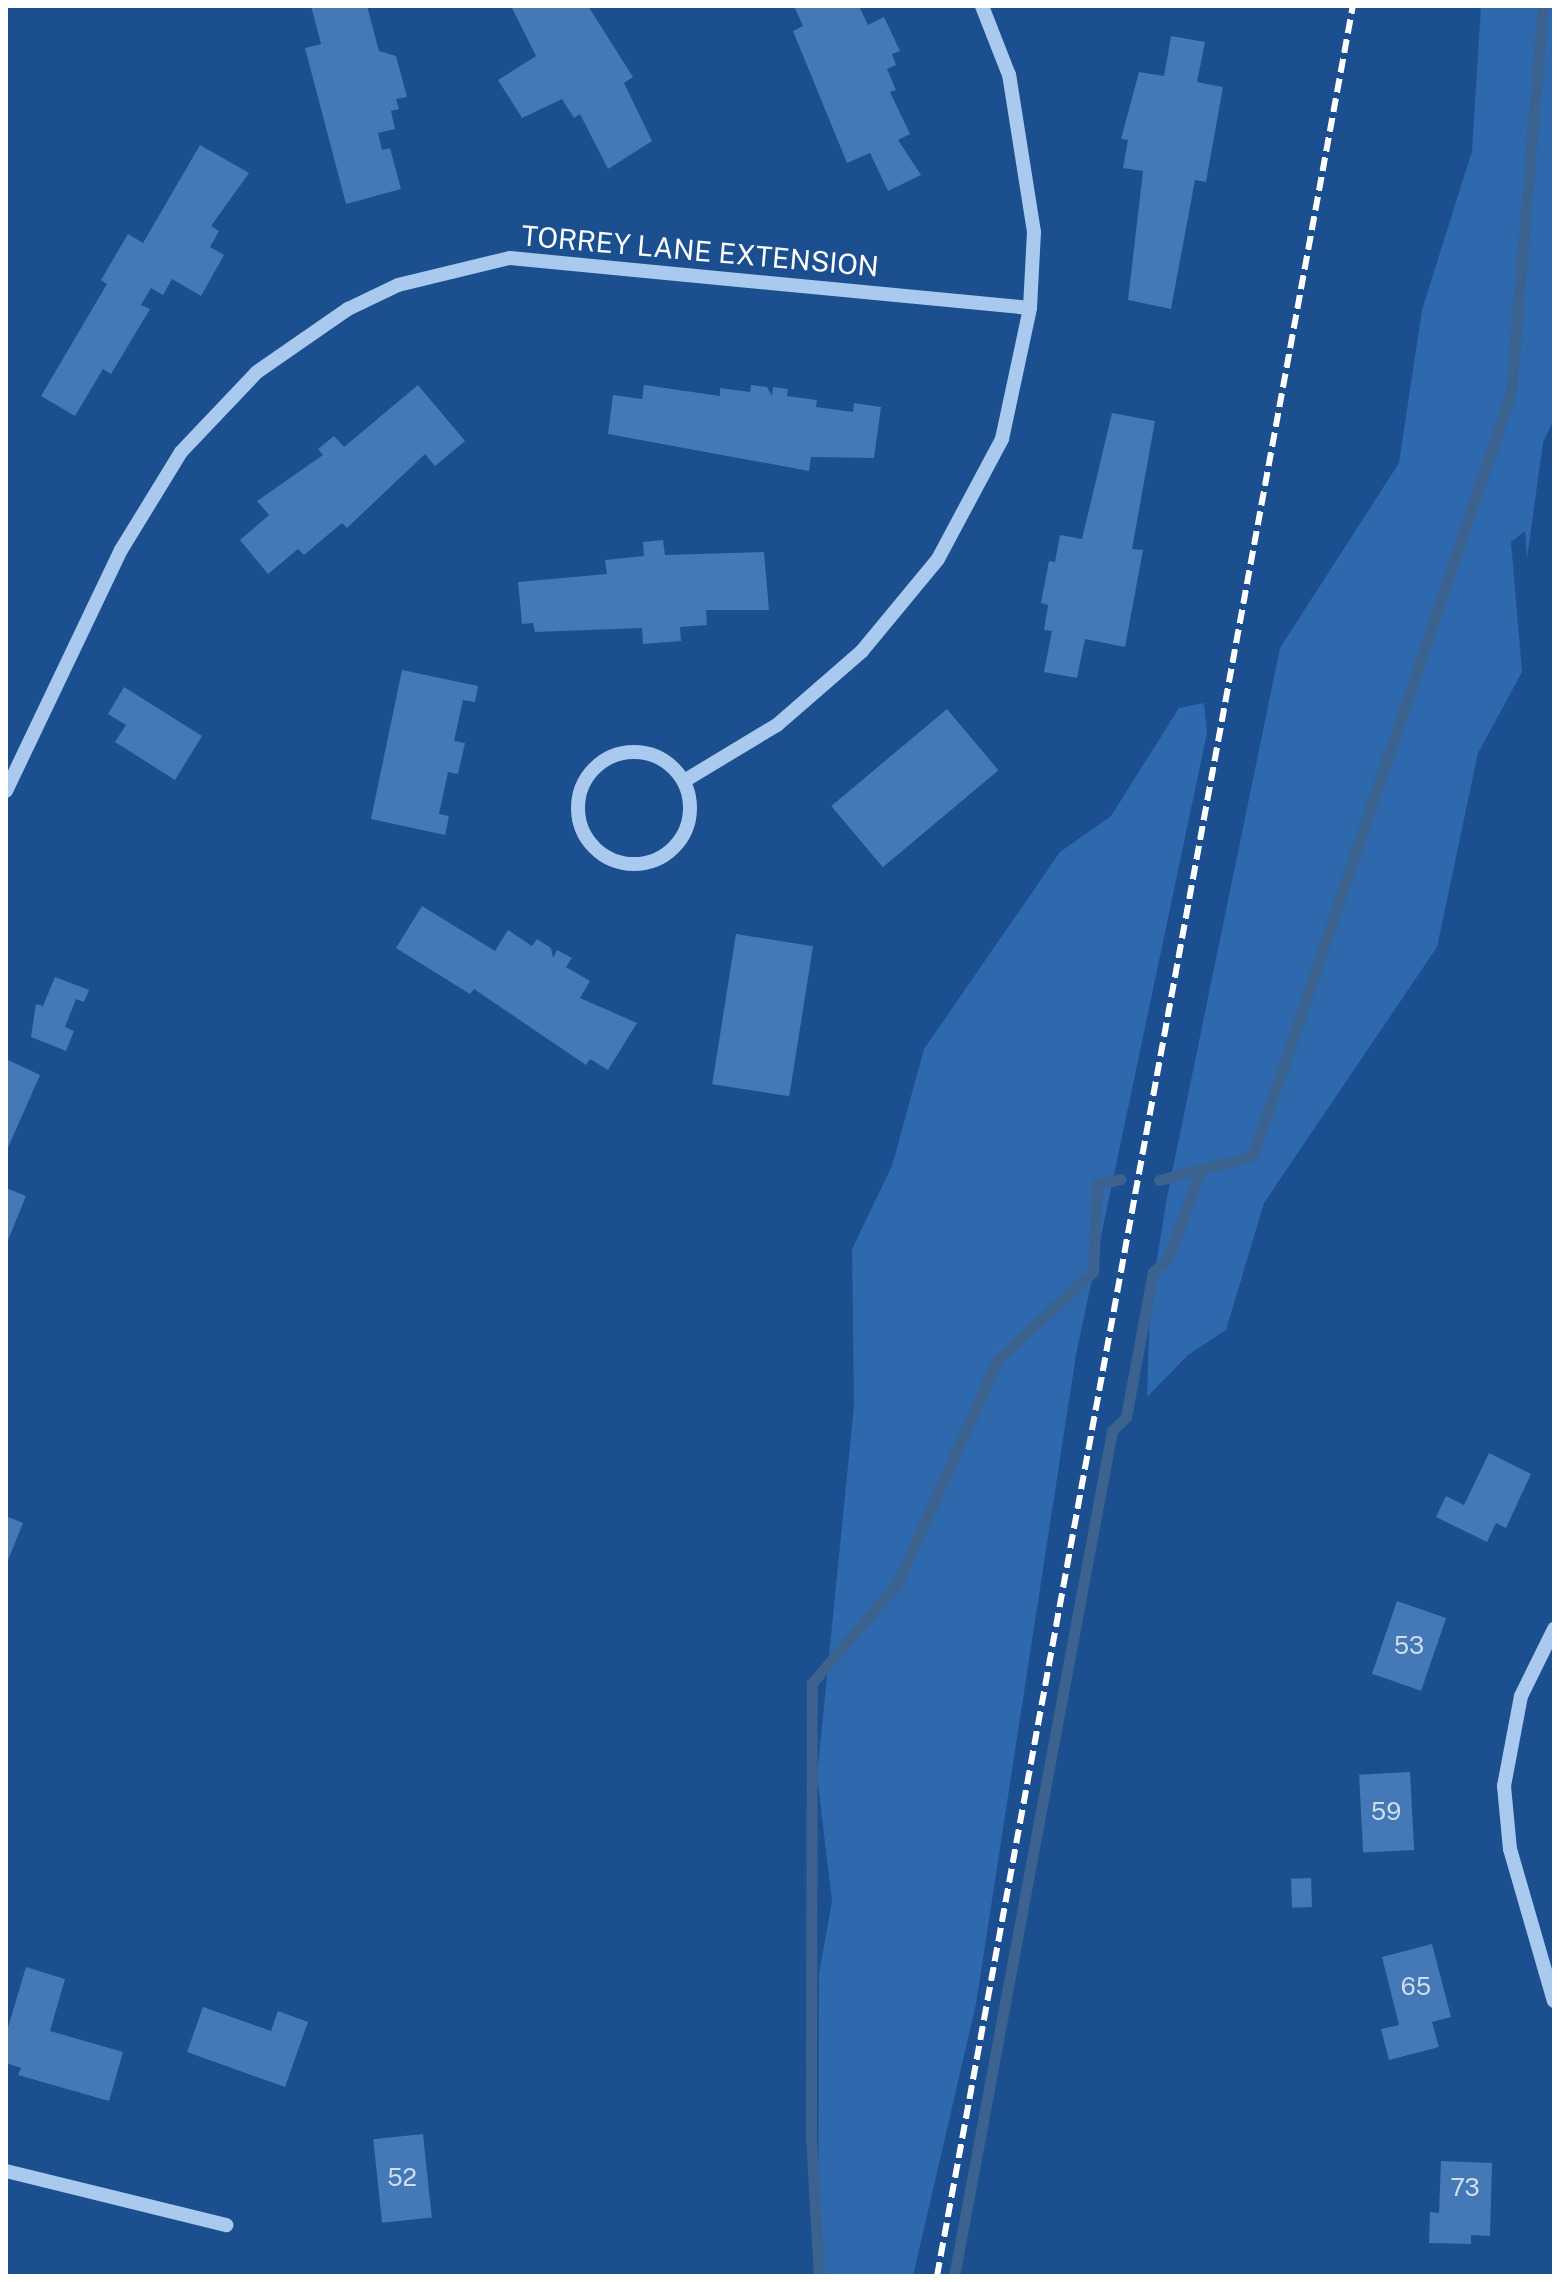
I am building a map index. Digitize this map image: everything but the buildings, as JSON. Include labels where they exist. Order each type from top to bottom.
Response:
[{"type":"street","points":[[684,781],[766,733],[825,686],[901,608],[938,559],[1002,439],[1030,308],[1034,232],[1024,144],[1009,75],[982,6]]},
{"type":"street","name":"TORREY LANE EXTENSION","points":[[7,787],[121,550],[181,452],[257,372],[373,297],[454,268],[510,258],[1030,308]]},
{"type":"street","points":[[651,754],[684,781],[689,822],[680,841],[655,861],[613,860],[583,832],[581,790],[609,758],[651,754]]},
{"type":"street","points":[[1554,1629],[1521,1696],[1504,1786],[1510,1849],[1554,2001]]},
{"type":"street","points":[[6,2171],[226,2225]]},
{"type":"shaded area","points":[[1481,6],[1554,6],[1554,420],[1543,442],[1527,559],[1525,531],[1511,542],[1522,672],[1478,753],[1437,947],[1264,1203],[1226,1330],[1188,1355],[1147,1397],[1150,1303],[1167,1197],[1280,648],[1399,463],[1422,310],[1472,151]]},
{"type":"shaded area","points":[[1204,703],[1207,733],[1076,1355],[976,2004],[913,2276],[818,2276],[819,1974],[832,1901],[817,1776],[854,1405],[852,1249],[892,1166],[924,1049],[1060,852],[1111,816],[1179,708]]},
{"type":"waterway","points":[[1159,1180],[1253,1156],[1511,392],[1543,6]]},
{"type":"waterway","points":[[954,2276],[1112,1431],[1126,1417],[1153,1272],[1168,1258],[1201,1169]]},
{"type":"waterway","points":[[819,2276],[811,2136],[812,1683],[897,1584],[997,1360],[1093,1272],[1097,1184],[1120,1179]]},
{"type":"railway","points":[[937,2276],[1353,6]]}]
